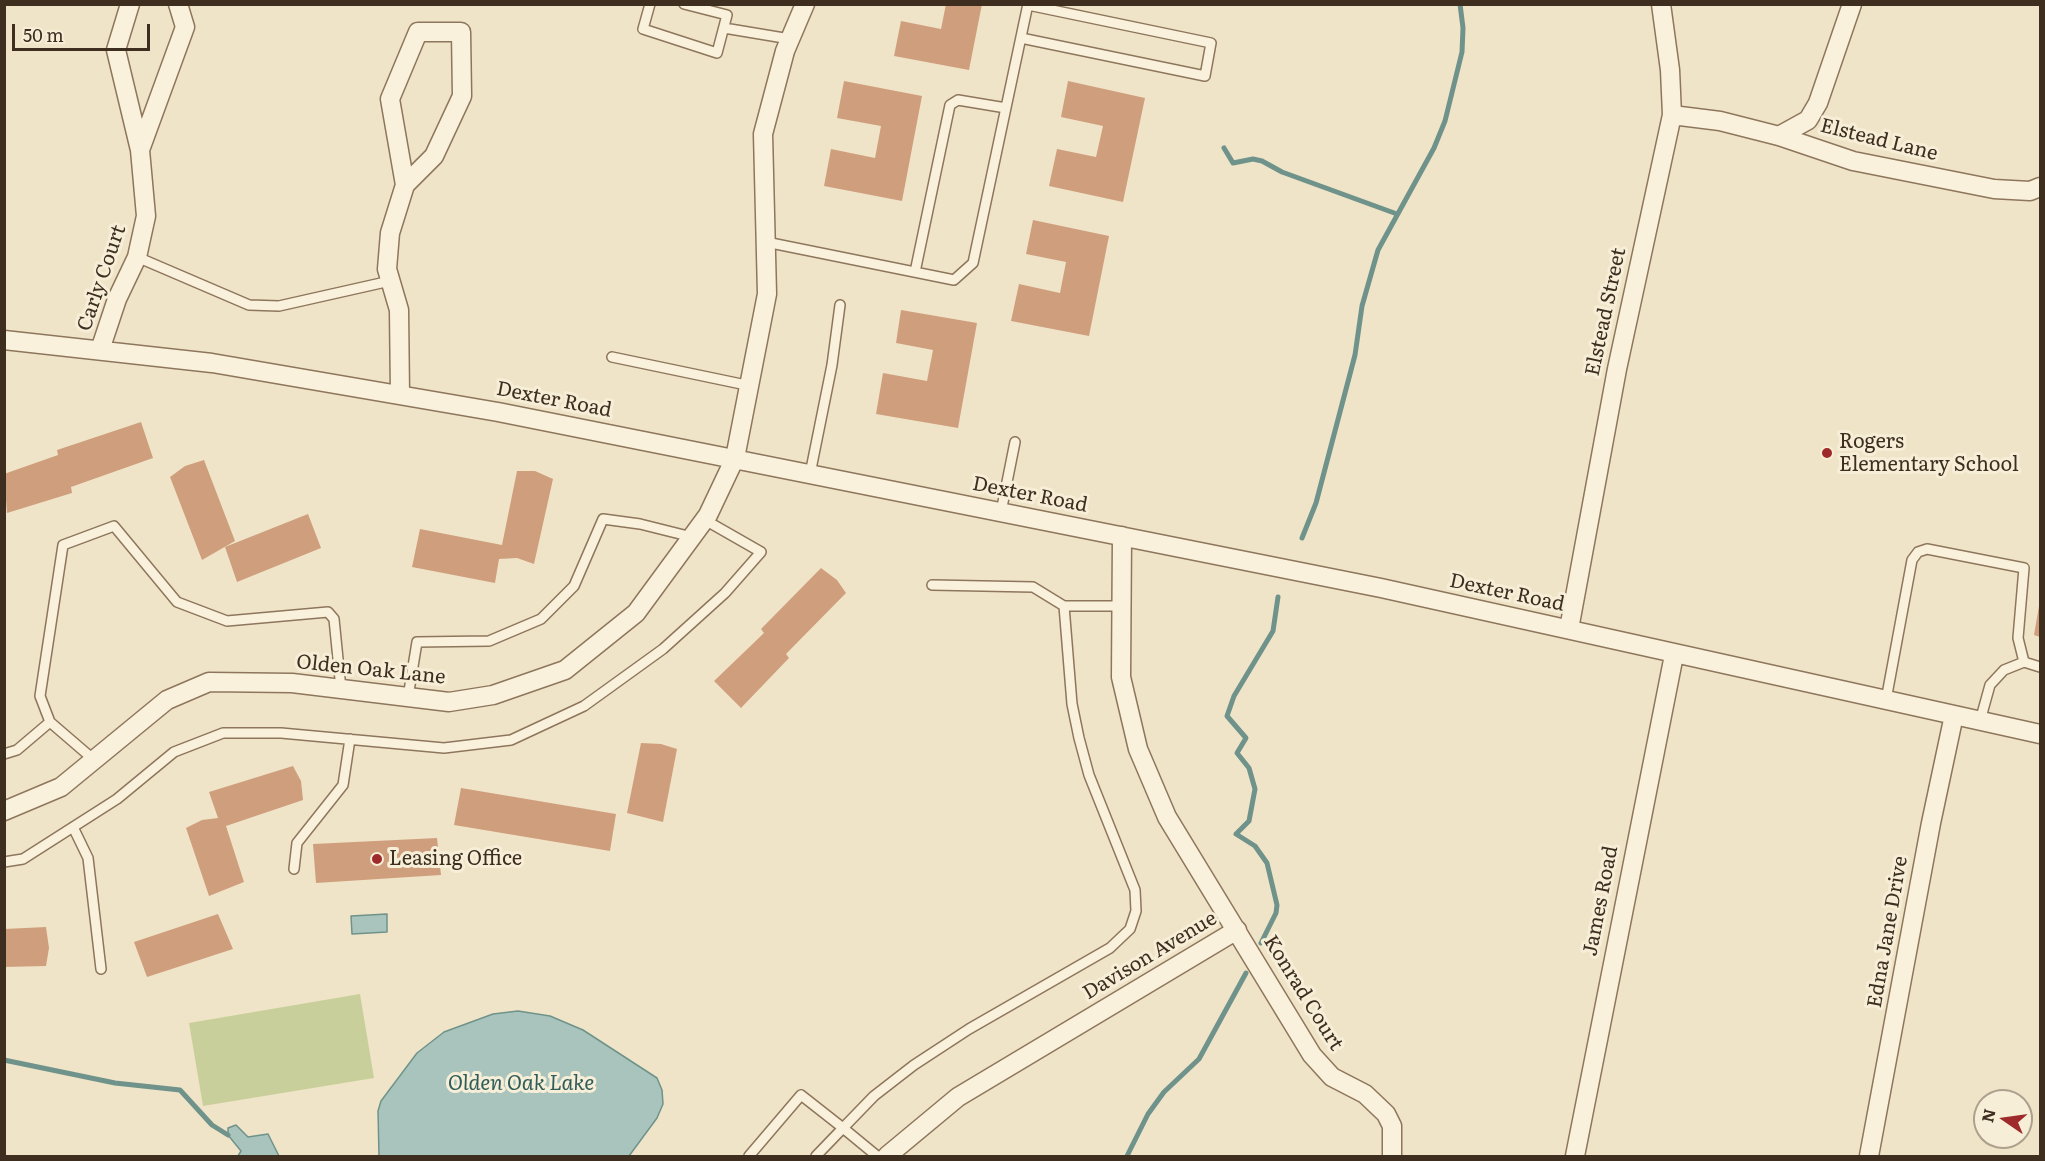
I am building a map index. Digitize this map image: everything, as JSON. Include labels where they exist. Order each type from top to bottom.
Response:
[{"type":"street","name":"Carly Court","points":[[100,350],[117,299],[137,257],[146,216],[140,150],[116,50],[130,4]]},
{"type":"street","name":"Carly Court","points":[[140,150],[185,27],[178,4]]},
{"type":"street","name":"Olden Oak Lane","points":[[4,811],[61,787],[167,700],[209,682],[292,683],[449,702],[493,695],[565,670],[636,613],[705,520],[735,458],[751,386],[767,294],[762,181],[763,134],[774,85],[805,4]]},
{"type":"street","name":"Elstead Street","points":[[1569,629],[1617,369],[1672,115],[1670,70],[1661,4]]},
{"type":"street","points":[[1779,136],[1808,120],[1818,103],[1852,4]]},
{"type":"street","points":[[400,395],[399,310],[387,269],[390,233],[405,185],[390,99],[418,32],[461,32],[462,96],[434,156],[405,185]]},
{"type":"street","name":"Elstead Lane","points":[[1672,115],[1720,121],[1779,136],[1853,161],[1982,187],[2030,191],[2040,187]]},
{"type":"street","name":"Dexter Road","points":[[4,340],[212,363],[400,395],[735,458],[1569,629],[1674,655],[2040,734]]},
{"type":"street","name":"Davison Avenue","points":[[887,1156],[958,1097],[1237,930],[1167,817],[1138,748],[1121,677],[1122,536]]},
{"type":"street","name":"James Road","points":[[1575,1156],[1616,939],[1674,655]]},
{"type":"street","name":"Edna Jane Drive","points":[[1869,1156],[1931,823],[1954,715]]},
{"type":"street","name":"Konrad Court","points":[[1237,930],[1312,1055],[1332,1077],[1365,1094],[1386,1114],[1392,1126],[1392,1156]]},
{"type":"lane","points":[[650,4],[643,29],[717,53],[727,15],[684,4]]},
{"type":"lane","points":[[766,242],[954,280],[973,262],[1028,5],[1211,43],[1205,76],[1021,38]]},
{"type":"lane","points":[[724,28],[790,39]]},
{"type":"lane","points":[[915,272],[950,105],[958,99],[1006,108]]},
{"type":"lane","points":[[137,257],[249,304],[279,306],[390,281]]},
{"type":"lane","points":[[810,474],[832,365],[840,305]]},
{"type":"lane","points":[[612,357],[751,386]]},
{"type":"lane","points":[[1001,512],[1015,442]]},
{"type":"lane","points":[[408,697],[417,642],[489,641],[541,619],[574,586],[603,519],[640,524],[692,537]]},
{"type":"lane","points":[[4,862],[23,859],[117,799],[174,752],[223,734],[281,733],[444,748],[511,740],[584,706],[663,649],[725,593],[761,552],[705,520]]},
{"type":"lane","points":[[93,759],[50,722],[40,696],[63,545],[114,526],[177,602],[227,621],[328,612],[334,619],[341,689]]},
{"type":"lane","points":[[1886,700],[1912,560],[1918,552],[1927,549],[2024,568],[2018,638],[2024,662]]},
{"type":"lane","points":[[932,585],[1033,586],[1064,606],[1121,606]]},
{"type":"lane","points":[[816,1156],[873,1096],[914,1065],[969,1029],[1110,948],[1130,929],[1136,911],[1135,891],[1089,775],[1079,738],[1072,704],[1064,606]]},
{"type":"lane","points":[[1980,721],[1990,685],[2004,670],[2024,662],[2040,667]]},
{"type":"lane","points":[[4,754],[16,750],[50,722]]},
{"type":"lane","points":[[294,869],[297,843],[344,785],[350,739]]},
{"type":"lane","points":[[73,827],[88,858],[101,969]]},
{"type":"lane","points":[[749,1156],[801,1095],[877,1156]]},
{"type":"green space","points":[[360,994],[374,1078],[203,1106],[189,1023]]},
{"type":"water","points":[[387,914],[387,932],[352,934],[351,916]]},
{"type":"water","name":"Olden Oak Lake","points":[[518,1011],[550,1016],[583,1030],[657,1078],[662,1090],[663,1104],[657,1118],[629,1156],[379,1156],[378,1111],[381,1101],[417,1053],[444,1032],[493,1014]]},
{"type":"water","points":[[236,1125],[248,1137],[268,1134],[279,1156],[238,1156],[241,1151],[228,1135],[228,1128]]},
{"type":"building","points":[[946,4],[982,4],[969,70],[894,56],[901,21],[941,29]]},
{"type":"building","points":[[844,81],[922,96],[902,201],[824,186],[831,149],[875,158],[881,126],[837,118]]},
{"type":"building","points":[[1068,81],[1145,98],[1123,202],[1049,186],[1057,149],[1096,157],[1103,126],[1061,117]]},
{"type":"building","points":[[1033,220],[1109,236],[1089,336],[1011,321],[1019,284],[1060,293],[1066,262],[1026,254]]},
{"type":"building","points":[[901,310],[977,323],[958,428],[876,414],[883,373],[927,381],[933,350],[896,343]]},
{"type":"building","points":[[141,422],[153,458],[71,487],[72,493],[7,513],[4,474],[58,455],[57,450]]},
{"type":"building","points":[[204,460],[235,541],[202,560],[170,477],[185,466]]},
{"type":"building","points":[[517,471],[535,471],[553,479],[534,564],[517,558],[499,559],[495,583],[412,567],[420,529],[502,545]]},
{"type":"building","points":[[308,514],[321,548],[237,582],[225,547]]},
{"type":"building","points":[[821,568],[837,580],[846,593],[786,654],[789,658],[741,708],[714,681],[764,633],[761,629]]},
{"type":"building","points":[[2040,606],[2040,637],[2034,635]]},
{"type":"building","points":[[641,743],[661,744],[677,749],[663,822],[627,813]]},
{"type":"building","points":[[293,766],[301,781],[303,800],[226,826],[244,882],[209,896],[186,828],[202,820],[218,818],[209,792]]},
{"type":"building","points":[[461,788],[616,814],[610,851],[454,825]]},
{"type":"building","name":"Leasing Office","points":[[437,838],[441,875],[316,883],[313,844]]},
{"type":"building","points":[[218,914],[233,949],[147,977],[134,942]]},
{"type":"building","points":[[46,927],[49,948],[46,966],[4,967],[4,929]]},
{"type":"waterway","points":[[1302,538],[1316,503],[1355,355],[1362,306],[1378,250],[1434,148],[1445,121],[1462,52],[1463,28],[1460,4]]},
{"type":"waterway","points":[[1224,148],[1233,163],[1253,159],[1262,161],[1282,172],[1397,214]]},
{"type":"waterway","points":[[1261,943],[1276,913],[1277,905],[1267,863],[1255,846],[1236,834],[1249,821],[1255,789],[1249,768],[1237,753],[1246,738],[1227,716],[1234,696],[1273,631],[1278,597]]},
{"type":"waterway","points":[[1127,1156],[1148,1114],[1164,1092],[1199,1059],[1246,973]]},
{"type":"waterway","points":[[4,1060],[115,1083],[180,1090],[212,1125],[228,1135]]},
{"type":"place","name":"Rogers Elementary School","points":[[1827,453]]},
{"type":"place","name":"Leasing Office","points":[[377,859]]}]
